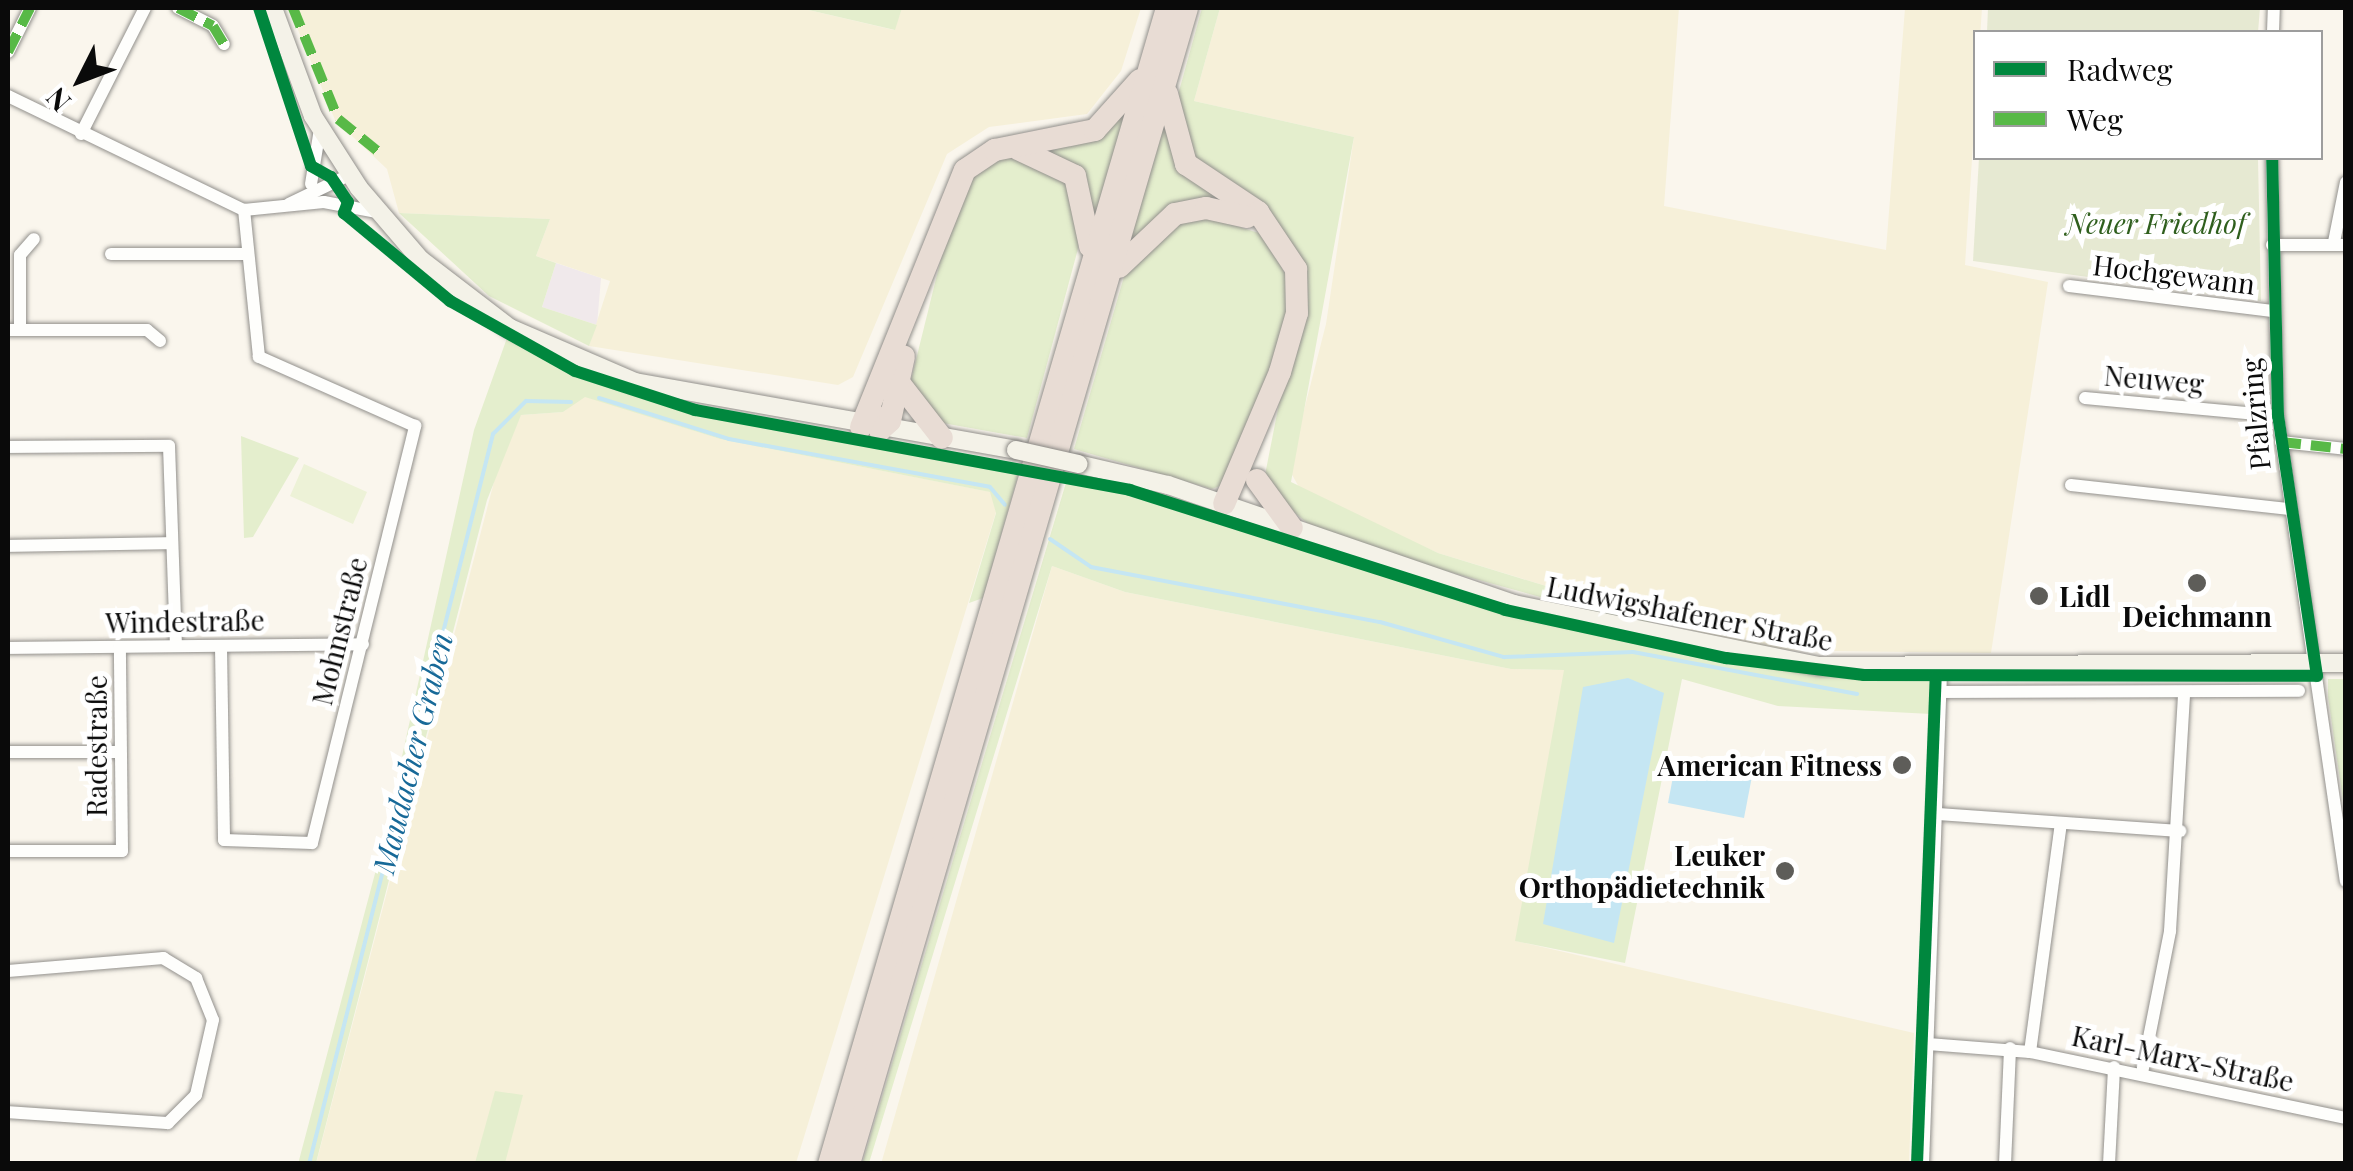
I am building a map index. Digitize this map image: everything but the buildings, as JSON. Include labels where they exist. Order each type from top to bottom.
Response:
[{"type":"highway","points":[[850,1164],[1157,75],[1167,8]]},
{"type":"highway","points":[[871,423],[906,333],[955,183],[1005,147],[1095,130],[1157,75],[1187,8]]},
{"type":"highway","points":[[1157,75],[1186,164],[1274,229],[1299,292],[1261,433],[1231,503]]},
{"type":"highway","points":[[828,1164],[1093,296],[1092,224],[1082,187],[1056,160],[1005,147]]},
{"type":"highway","points":[[1093,296],[1128,250],[1175,214],[1232,210],[1274,229]]},
{"type":"highway","points":[[871,423],[900,384],[906,333]]},
{"type":"highway","points":[[900,384],[942,438]]},
{"type":"highway","points":[[1261,433],[1257,480],[1292,528]]},
{"type":"highway","points":[[1231,503],[1257,480]]},
{"type":"main road","name":"Ludwigshafener Straße","points":[[274,8],[320,129],[377,212],[447,283],[510,328],[635,382],[1078,464],[1231,503],[1292,528],[1554,614],[1819,666],[2315,670],[2346,663]]},
{"type":"street","points":[[8,52],[30,8]]},
{"type":"street","points":[[80,134],[144,8]]},
{"type":"street","points":[[178,8],[213,26],[224,44]]},
{"type":"street","points":[[8,96],[244,210],[324,202],[377,212]]},
{"type":"street","points":[[310,187],[320,129]]},
{"type":"street","name":"Pfalzring","points":[[2272,160],[2272,310],[2278,416],[2346,882]]},
{"type":"street","points":[[289,204],[310,187],[349,175]]},
{"type":"street","points":[[324,202],[349,175]]},
{"type":"street","points":[[2272,245],[2340,244],[2346,182]]},
{"type":"street","name":"Mohnstraße","points":[[221,647],[224,840],[312,843],[414,426],[264,364],[244,210]]},
{"type":"street","points":[[34,239],[20,255],[14,330],[146,330],[160,341]]},
{"type":"street","points":[[111,254],[248,254]]},
{"type":"street","name":"Hochgewann","points":[[2069,286],[2272,310]]},
{"type":"street","name":"Neuweg","points":[[2084,398],[2278,416]]},
{"type":"street","points":[[2281,442],[2346,450]]},
{"type":"street","points":[[8,448],[169,446],[176,646]]},
{"type":"street","points":[[2072,485],[2290,508]]},
{"type":"street","points":[[8,546],[172,542]]},
{"type":"street","name":"Windestraße","points":[[8,648],[363,644]]},
{"type":"street","name":"Radestraße","points":[[8,851],[122,851],[120,647]]},
{"type":"street","points":[[1923,1164],[1941,668]]},
{"type":"street","points":[[1941,692],[2184,696],[2299,691]]},
{"type":"street","points":[[2142,1073],[2180,832],[2184,696]]},
{"type":"street","points":[[8,752],[120,752]]},
{"type":"street","points":[[1937,814],[2180,832]]},
{"type":"street","points":[[2030,1052],[2061,824]]},
{"type":"street","points":[[8,972],[163,958],[196,978],[213,1020],[196,1095],[168,1123],[8,1112]]},
{"type":"street","name":"Karl-Marx-Straße","points":[[1928,1044],[2010,1048],[2346,1118]]},
{"type":"street","points":[[2005,1163],[2010,1048]]},
{"type":"street","points":[[2109,1164],[2114,1067]]},
{"type":"shaded area","points":[[289,8],[800,8],[894,30],[902,8],[1141,8],[1121,71],[1087,114],[989,127],[947,154],[853,377],[838,385],[589,346],[610,281],[536,256],[550,219],[399,213],[387,169],[335,120]]},
{"type":"shaded area","points":[[1220,8],[1679,8],[1664,206],[1886,250],[1905,8],[1982,8],[1981,30],[1973,30],[1973,144],[1965,265],[2048,282],[1991,653],[1757,650],[1438,553],[1301,491],[1289,469],[1326,324],[1354,137],[1194,101]]},
{"type":"shaded area","points":[[556,263],[601,278],[597,325],[542,307]]},
{"type":"shaded area","points":[[584,396],[720,439],[991,492],[996,512],[796,1163],[316,1164],[507,432],[521,415],[563,412]]},
{"type":"shaded area","points":[[1052,566],[1125,592],[1511,669],[1565,670],[1516,941],[1914,1033],[1909,1163],[881,1164]]},
{"type":"green space","points":[[800,8],[902,8],[895,30]]},
{"type":"green space","points":[[1202,8],[1220,8],[1194,101],[1354,137],[1291,482],[1438,553],[1654,619],[1645,626],[1388,555],[1307,523],[1274,495],[1265,475],[1306,266],[1264,210],[1187,158],[1173,113]]},
{"type":"green space","points":[[1988,8],[2260,8],[2258,30],[1987,30]]},
{"type":"green space","points":[[1126,112],[1096,212],[1089,191],[1046,150]]},
{"type":"green space","points":[[1163,119],[1184,172],[1253,214],[1218,203],[1128,244]]},
{"type":"green space","points":[[1026,156],[1058,168],[1086,219],[1027,438],[937,422],[911,380],[954,206],[967,180],[999,159]]},
{"type":"green space","name":"Neuer Friedhof","points":[[1979,160],[2258,160],[2261,301],[1973,261]]},
{"type":"green space","points":[[399,213],[550,219],[536,256],[556,263],[542,307],[597,325],[589,346],[489,296]]},
{"type":"green space","points":[[1194,213],[1262,234],[1287,277],[1289,313],[1253,428],[1225,484],[1212,489],[1074,449],[1130,256]]},
{"type":"green space","points":[[507,338],[610,385],[694,410],[1021,465],[983,598],[969,603],[996,513],[990,492],[720,439],[585,397],[563,412],[521,415],[487,500],[316,1163],[298,1164],[382,847],[474,430]]},
{"type":"green space","points":[[241,436],[299,458],[253,537],[244,538]]},
{"type":"green space","points":[[304,464],[367,492],[353,524],[290,496]]},
{"type":"green space","points":[[1068,476],[1505,610],[1726,658],[1931,678],[1931,714],[1778,706],[1682,679],[1625,963],[1515,941],[1564,670],[1511,669],[1125,592],[1052,566],[869,1163],[862,1164]]},
{"type":"green space","points":[[2328,679],[2345,679],[2345,815],[2328,697]]},
{"type":"green space","points":[[495,1091],[523,1095],[505,1163],[475,1163]]},
{"type":"water","points":[[1628,678],[1664,693],[1614,943],[1543,924],[1583,687]]},
{"type":"water","points":[[1677,756],[1753,771],[1744,818],[1668,803]]},
{"type":"waterway","points":[[599,398],[729,439],[990,487],[1005,505]]},
{"type":"waterway","name":"Maudacher Graben","points":[[309,1164],[493,434],[526,401],[571,402]]},
{"type":"waterway","points":[[1050,539],[1091,567],[1380,622],[1504,657],[1633,652],[1857,694]]},
{"type":"marked path","points":[[8,52],[30,8]]},
{"type":"marked path","points":[[178,8],[213,26],[224,44]]},
{"type":"marked path","points":[[293,8],[338,119],[381,154]]},
{"type":"marked path","points":[[2281,442],[2346,449]]},
{"type":"cycle path","points":[[259,8],[311,166],[331,177],[348,202],[344,213],[450,301],[575,371],[695,410],[1130,490],[1505,610],[1726,658],[1864,675],[2317,676],[2278,416],[2272,160]]},
{"type":"cycle path","points":[[1917,1164],[1936,678]]},
{"type":"place","name":"Deichmann","points":[[2197,583]]},
{"type":"place","name":"Lidl","points":[[2039,596]]},
{"type":"place","name":"American Fitness","points":[[1902,765]]},
{"type":"place","name":"Leuker Orthopädietechnik","points":[[1785,871]]}]
